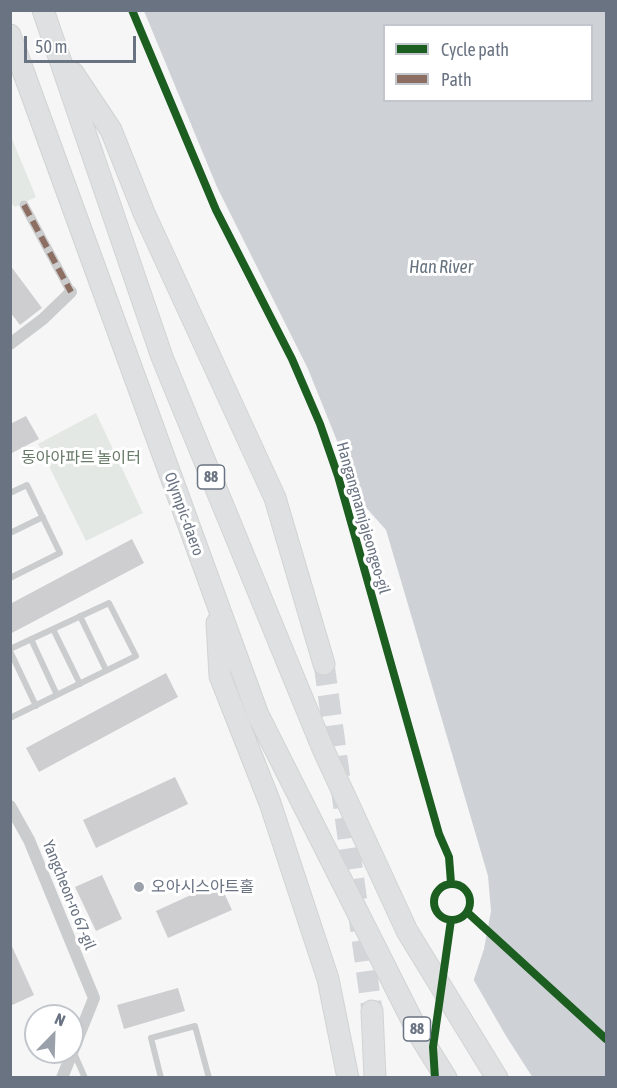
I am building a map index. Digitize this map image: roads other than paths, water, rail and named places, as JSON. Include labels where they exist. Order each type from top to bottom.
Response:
[{"type":"highway","name":"88","points":[[43,10],[162,357],[322,749],[407,931],[496,1077]]},
{"type":"highway","name":"Olympic-daero","points":[[10,35],[258,715],[420,1036],[446,1077]]},
{"type":"highway","points":[[56,46],[111,130],[144,213],[275,498],[324,663]]},
{"type":"highway","points":[[216,602],[220,676],[270,803],[328,980],[348,1077]]},
{"type":"highway","points":[[372,1011],[375,1077]]},
{"type":"street","points":[[10,344],[43,319],[70,292],[24,205]]},
{"type":"street","name":"Yangcheon-ro 67-gil","points":[[11,806],[29,840],[94,998],[84,1023]]},
{"type":"lane","points":[[10,494],[27,485],[60,553],[10,578]]},
{"type":"lane","points":[[10,533],[43,517]]},
{"type":"lane","points":[[10,718],[135,656],[109,603],[10,650],[36,705]]},
{"type":"lane","points":[[80,616],[106,670]]},
{"type":"lane","points":[[52,629],[80,684]]},
{"type":"lane","points":[[31,639],[57,695]]},
{"type":"lane","points":[[161,1077],[151,1038],[195,1026],[209,1077]]},
{"type":"water","name":"Han River","points":[[144,11],[606,11],[606,1077],[453,1077],[471,988],[484,949],[491,911],[488,876],[386,530],[362,503],[308,369],[217,187]]},
{"type":"tunnel","points":[[324,664],[372,1011]]},
{"type":"place","name":"오아시스아트홀","points":[[139,887]]},
{"type":"park label","name":"동아아파트 놀이터","points":[[81,458]]}]
